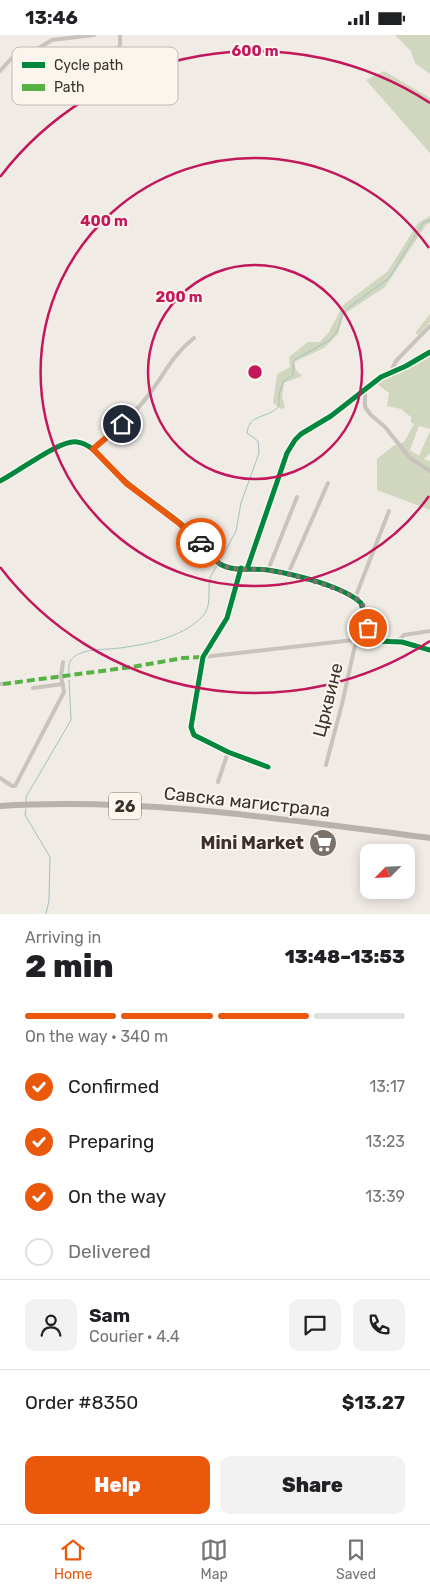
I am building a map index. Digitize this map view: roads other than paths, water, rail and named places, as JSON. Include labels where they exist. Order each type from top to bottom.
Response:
[{"type":"main road","name":"Савска магистрала","points":[[0,806],[93,805],[162,808],[250,816],[430,838]]},
{"type":"street","points":[[41,47],[52,40],[94,35]]},
{"type":"street","points":[[0,71],[12,59]]},
{"type":"street","points":[[391,371],[396,361],[430,326]]},
{"type":"street","points":[[93,449],[114,433],[142,402],[154,388],[174,356],[194,337]]},
{"type":"street","points":[[268,767],[228,752],[191,731],[203,657],[227,618],[291,445],[301,434],[391,371],[406,366],[430,352]]},
{"type":"street","points":[[365,390],[365,407],[371,415],[385,427],[410,457],[430,471]]},
{"type":"street","points":[[0,481],[70,442],[80,442],[93,449],[126,483],[194,535],[218,562],[227,567],[268,570],[288,574],[338,590],[355,598],[363,607],[371,638],[377,642],[398,641],[430,650]]},
{"type":"street","points":[[288,574],[328,483]]},
{"type":"street","points":[[268,570],[297,497]]},
{"type":"street","points":[[355,598],[389,511]]},
{"type":"street","points":[[398,641],[401,637],[410,634],[430,631]]},
{"type":"street","points":[[203,657],[371,638]]},
{"type":"street","name":"Црквине","points":[[326,765],[341,711],[356,641]]},
{"type":"street","points":[[0,778],[12,786],[16,786],[64,692],[61,676],[63,662]]},
{"type":"street","points":[[34,688],[63,684]]},
{"type":"street","points":[[218,781],[228,752]]},
{"type":"waterway","points":[[220,561],[236,531],[241,503],[259,453],[258,441],[247,433],[251,422],[270,413],[279,406],[279,394],[283,382],[293,375],[294,360],[330,340],[337,331],[343,313],[389,278],[423,223],[430,220]]},
{"type":"waterway","points":[[69,673],[70,662],[80,653],[152,642],[174,635],[193,625],[205,614],[209,598],[210,578],[218,564]]},
{"type":"waterway","points":[[26,802],[26,797],[71,720],[69,680]]},
{"type":"waterway","points":[[26,809],[25,815],[50,857],[49,900],[46,914]]},
{"type":"place","name":"Mini Market","points":[[323,843]]}]
